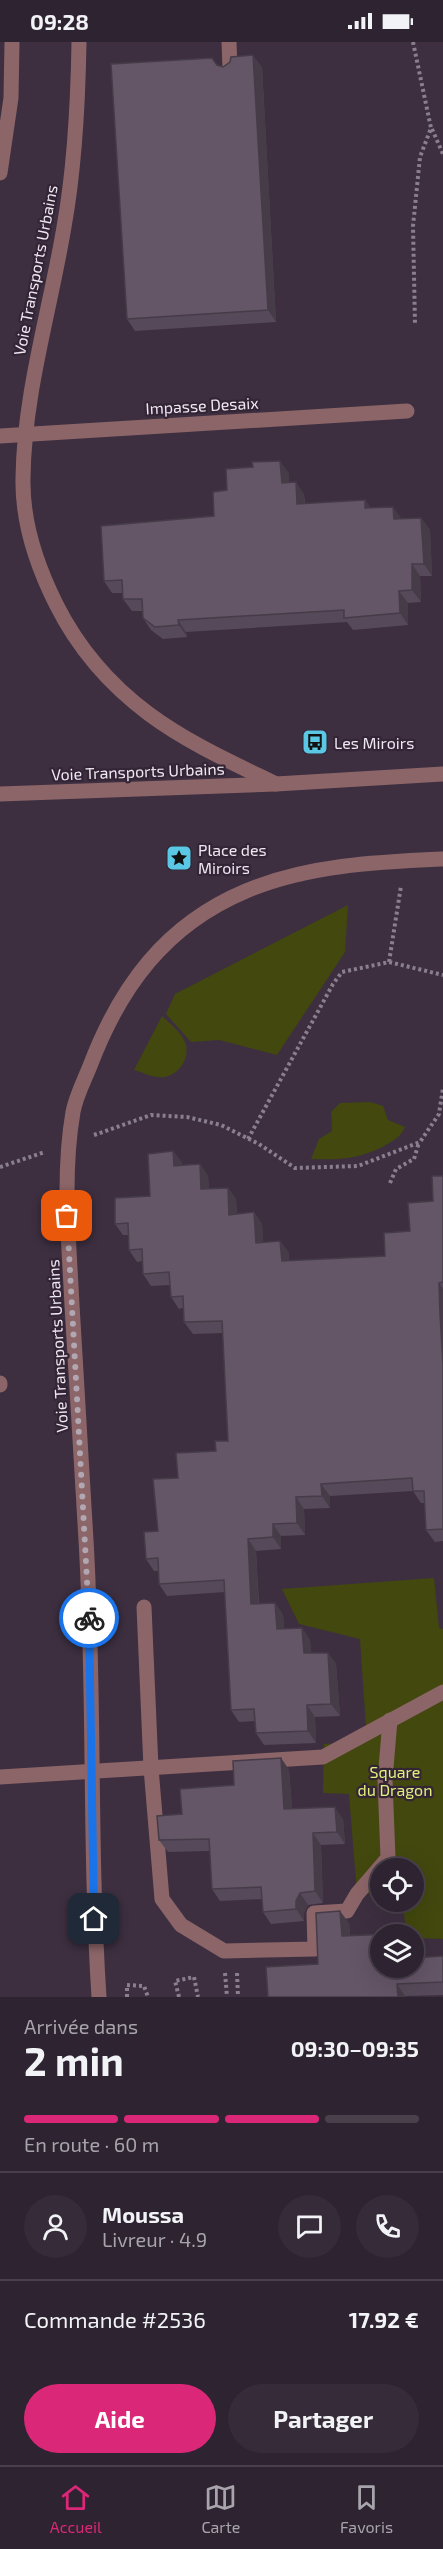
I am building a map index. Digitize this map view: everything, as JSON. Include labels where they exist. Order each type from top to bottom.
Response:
[{"type":"street","points":[[0,173],[11,98],[12,42]]},
{"type":"street","name":"Voie Transports Urbains","points":[[79,42],[75,153],[64,229],[31,386],[22,479],[28,524],[41,573],[69,629],[100,671],[148,714],[203,749],[276,784]]},
{"type":"street","points":[[229,42],[230,69]]},
{"type":"street","name":"Impasse Desaix","points":[[0,436],[407,411]]},
{"type":"street","name":"Voie Transports Urbains","points":[[0,794],[276,784],[443,774]]},
{"type":"street","name":"Voie Transports Urbains","points":[[99,1997],[93,1900],[89,1587],[66,1192],[74,1109],[98,1046],[119,1000],[152,958],[185,925],[216,904],[248,890],[288,877],[331,868],[443,859]]},
{"type":"street","points":[[144,1607],[151,1768],[162,1899],[181,1925],[224,1951],[315,1949],[314,1913],[348,1911],[357,1894],[388,1858],[385,1780],[390,1720]]},
{"type":"street","points":[[0,1777],[323,1757],[443,1692]]},
{"type":"path","points":[[413,42],[431,128],[443,154]]},
{"type":"path","points":[[415,324],[413,226],[420,157],[431,128]]},
{"type":"path","points":[[389,962],[401,881]]},
{"type":"path","points":[[248,1139],[333,984],[342,972],[389,962],[443,975]]},
{"type":"path","points":[[390,1183],[396,1169],[414,1160],[420,1142],[441,1114],[443,1088]]},
{"type":"path","points":[[151,1115],[187,1117],[221,1125],[295,1168],[358,1166],[420,1142]]},
{"type":"path","points":[[179,1997],[175,1981],[194,1977],[198,1997]]},
{"type":"path","points":[[126,1997],[127,1985],[144,1986],[148,1997]]},
{"type":"green space","points":[[348,905],[345,952],[277,1055],[219,1040],[191,1042],[166,1014],[175,994]]},
{"type":"green space","points":[[162,1016],[182,1037],[187,1051],[186,1058],[175,1073],[157,1077],[134,1070]]},
{"type":"green space","points":[[370,1102],[383,1106],[388,1120],[405,1127],[399,1136],[375,1150],[357,1156],[340,1159],[311,1159],[319,1139],[332,1131],[331,1112],[340,1103]]},
{"type":"green space","name":"Square du Dragon","points":[[434,1578],[439,1628],[443,1629],[443,1939],[424,1938],[424,1924],[405,1924],[404,1912],[424,1912],[424,1858],[370,1858],[370,1893],[357,1894],[349,1794],[323,1793],[324,1744],[367,1742],[360,1639],[299,1624],[282,1589]]},
{"type":"building","points":[[253,55],[268,310],[127,319],[111,64],[212,58],[217,65],[223,67],[230,62],[231,57]]},
{"type":"building","points":[[280,461],[282,483],[296,482],[297,504],[365,500],[365,508],[393,507],[394,519],[421,518],[424,564],[412,564],[412,590],[399,591],[400,613],[344,618],[344,610],[178,620],[179,625],[155,627],[143,618],[142,599],[123,599],[122,580],[104,581],[101,526],[214,516],[213,492],[227,490],[226,469],[253,467],[252,462]]},
{"type":"building","points":[[173,1151],[174,1166],[200,1164],[201,1189],[228,1188],[229,1215],[254,1212],[256,1243],[280,1241],[282,1261],[385,1256],[384,1233],[410,1231],[408,1203],[433,1201],[432,1176],[443,1176],[443,1282],[439,1283],[443,1365],[443,1529],[426,1530],[424,1491],[413,1491],[412,1478],[321,1484],[322,1496],[296,1497],[297,1523],[273,1524],[273,1537],[248,1539],[251,1604],[275,1603],[277,1629],[302,1628],[304,1653],[328,1653],[331,1704],[307,1705],[308,1731],[256,1733],[254,1709],[231,1710],[224,1580],[159,1584],[158,1558],[146,1559],[144,1532],[158,1531],[153,1479],[178,1478],[176,1453],[216,1451],[215,1441],[228,1441],[222,1321],[184,1322],[183,1296],[171,1297],[169,1272],[143,1274],[142,1249],[129,1250],[128,1223],[115,1224],[115,1198],[150,1196],[148,1154]]},
{"type":"building","points":[[281,1758],[284,1809],[335,1807],[337,1832],[313,1833],[315,1891],[300,1893],[296,1901],[296,1909],[263,1912],[261,1887],[212,1889],[209,1839],[159,1840],[157,1816],[182,1814],[180,1789],[234,1785],[233,1761]]},
{"type":"building","points":[[340,1911],[342,1936],[370,1935],[370,1978],[424,1978],[424,1957],[443,1956],[443,1982],[397,1984],[398,1997],[268,1997],[266,1967],[318,1964],[316,1913]]},
{"type":"way so far","points":[[67,1216],[89,1618]]},
{"type":"place","name":"Les Miroirs","points":[[315,742]]},
{"type":"place","name":"Place des Miroirs","points":[[179,858]]},
{"type":"route","points":[[89,1618],[94,1919]]}]
